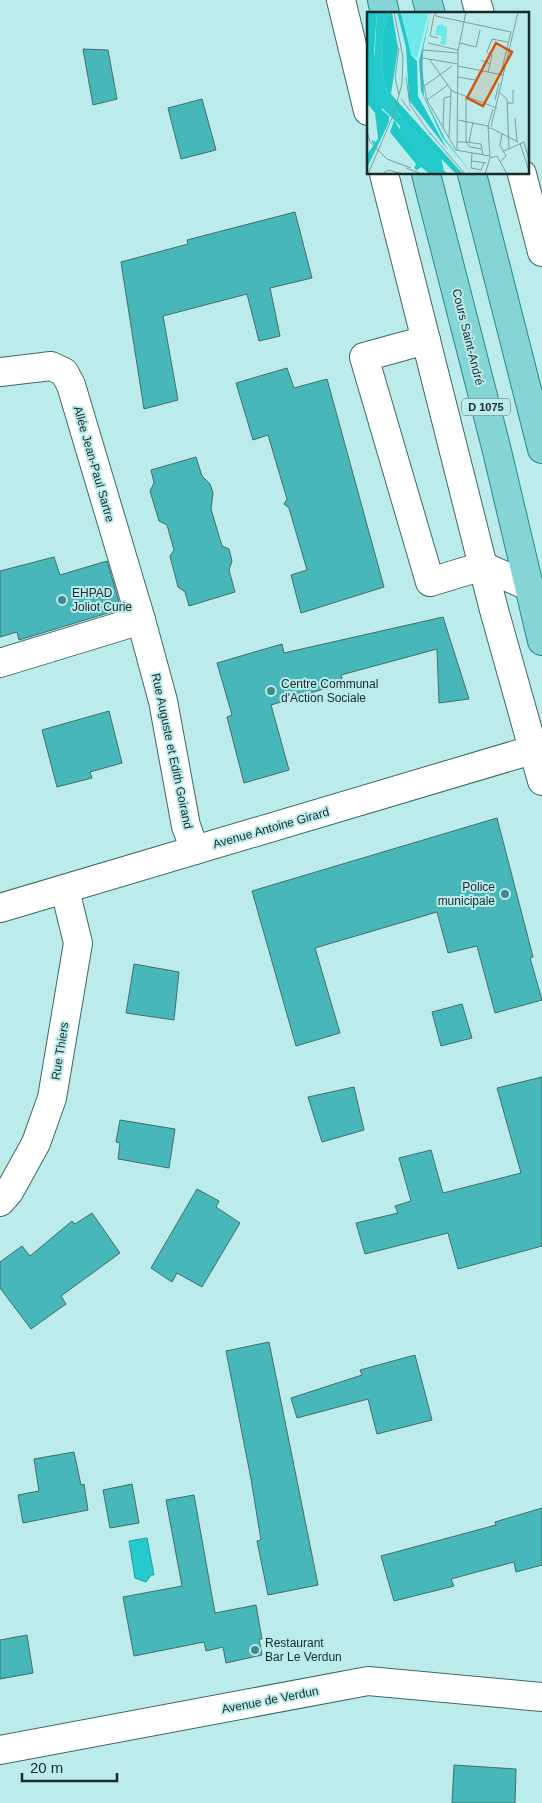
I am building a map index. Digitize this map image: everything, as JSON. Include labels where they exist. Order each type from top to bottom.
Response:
[{"type":"main road","name":"Cours Saint-André","points":[[426,175],[542,641]]},
{"type":"main road","points":[[472,175],[542,449]]},
{"type":"street","points":[[340,0],[367,107]]},
{"type":"street","points":[[384,175],[483,566],[538,749],[542,781]]},
{"type":"street","points":[[522,175],[542,252]]},
{"type":"street","points":[[426,340],[364,357],[430,582],[483,566],[530,588]]},
{"type":"street","name":"Allée Jean-Paul Sartre","points":[[0,372],[51,366],[64,372],[71,385],[141,620]]},
{"type":"street","points":[[0,663],[141,620]]},
{"type":"street","name":"Rue Auguste et Edith Goirand","points":[[141,620],[163,701],[186,826],[195,850]]},
{"type":"street","name":"Avenue Antoine Girard","points":[[0,908],[538,749]]},
{"type":"street","name":"Rue Thiers","points":[[0,1202],[9,1192],[36,1144],[52,1098],[78,943],[65,890]]},
{"type":"street","name":"Avenue de Verdun","points":[[0,1750],[368,1681],[542,1697]]},
{"type":"water","points":[[147,1538],[154,1575],[151,1575],[146,1582],[135,1578],[129,1541]]},
{"type":"building","points":[[83,49],[108,50],[117,99],[93,105]]},
{"type":"building","points":[[202,99],[216,150],[181,159],[168,108]]},
{"type":"building","points":[[295,212],[312,278],[270,288],[280,336],[259,341],[247,294],[163,316],[178,400],[144,409],[121,262],[188,244],[187,240]]},
{"type":"building","points":[[287,368],[294,388],[327,379],[384,587],[301,613],[291,575],[307,570],[289,508],[284,504],[287,499],[268,435],[253,440],[236,383]]},
{"type":"building","points":[[196,457],[202,476],[210,484],[213,493],[211,509],[222,546],[229,549],[232,561],[229,570],[235,592],[189,606],[185,592],[178,587],[170,556],[174,550],[167,525],[159,521],[150,491],[154,483],[151,470]]},
{"type":"building","name":"EHPAD Joliot Curie","points":[[54,557],[60,575],[107,561],[121,609],[19,640],[17,632],[0,637],[0,571]]},
{"type":"building","name":"Centre Communal d'Action Sociale","points":[[443,617],[469,699],[439,703],[437,649],[341,675],[343,683],[271,705],[289,770],[244,783],[227,717],[232,715],[217,663],[282,644],[284,653]]},
{"type":"building","points":[[109,711],[122,763],[90,772],[92,778],[57,787],[42,730]]},
{"type":"building","points":[[497,818],[533,957],[530,958],[542,1000],[495,1013],[477,946],[448,953],[437,912],[315,948],[340,1033],[296,1046],[252,891]]},
{"type":"building","points":[[134,964],[179,972],[174,1020],[126,1013]]},
{"type":"building","points":[[462,1004],[472,1038],[441,1046],[432,1012]]},
{"type":"building","points":[[542,1077],[542,1246],[458,1269],[448,1233],[365,1254],[356,1223],[398,1213],[395,1206],[411,1201],[399,1158],[431,1150],[443,1193],[521,1173],[497,1088]]},
{"type":"building","points":[[354,1087],[364,1130],[322,1142],[308,1097]]},
{"type":"building","points":[[120,1120],[175,1129],[169,1168],[118,1159],[120,1143],[116,1142]]},
{"type":"building","points":[[197,1189],[219,1201],[216,1207],[240,1223],[202,1287],[177,1273],[172,1282],[151,1268]]},
{"type":"building","points":[[92,1213],[120,1253],[61,1296],[66,1304],[31,1329],[0,1288],[0,1262],[22,1246],[30,1256],[72,1221],[75,1224]]},
{"type":"building","points":[[269,1342],[318,1585],[268,1595],[257,1541],[261,1540],[251,1479],[226,1351]]},
{"type":"building","points":[[415,1355],[432,1420],[377,1434],[368,1399],[297,1418],[291,1398],[362,1375],[360,1370]]},
{"type":"building","points":[[74,1452],[81,1485],[84,1484],[88,1510],[23,1523],[18,1495],[39,1491],[34,1459]]},
{"type":"building","points":[[132,1484],[139,1523],[110,1528],[103,1490]]},
{"type":"building","points":[[194,1495],[215,1613],[256,1605],[262,1639],[259,1639],[262,1655],[226,1663],[223,1647],[206,1651],[204,1642],[134,1656],[123,1597],[182,1586],[166,1500]]},
{"type":"building","points":[[542,1508],[542,1565],[516,1572],[514,1562],[451,1579],[454,1586],[394,1601],[381,1556],[496,1525],[495,1522]]},
{"type":"building","points":[[27,1635],[33,1673],[0,1679],[0,1640]]},
{"type":"building","points":[[454,1765],[516,1769],[515,1803],[452,1803]]},
{"type":"place","name":"EHPAD Joliot Curie","points":[[62,600]]},
{"type":"place","name":"Centre Communal d'Action Sociale","points":[[271,691]]},
{"type":"place","name":"Police municipale","points":[[505,894]]},
{"type":"place","name":"Restaurant Bar Le Verdun","points":[[255,1650]]}]
